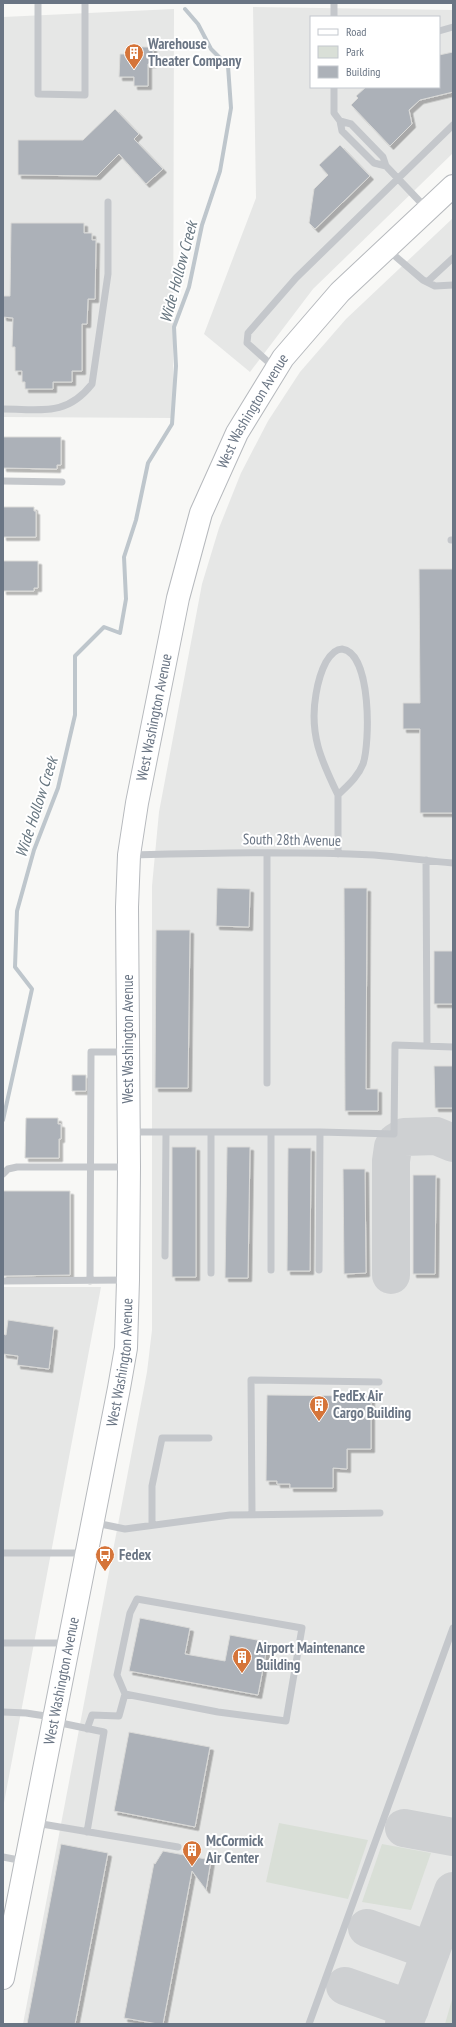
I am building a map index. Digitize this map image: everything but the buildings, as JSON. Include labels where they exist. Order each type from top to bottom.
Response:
[{"type":"main road","name":"West Washington Avenue","points":[[3,1978],[126,1348],[129,1167],[127,907],[129,855],[178,598],[201,513],[237,433],[283,358],[340,292],[453,186]]},
{"type":"lane","points":[[38,3],[38,94],[85,95],[86,3]]},
{"type":"lane","points":[[334,3],[334,16]]},
{"type":"lane","points":[[440,31],[453,27]]},
{"type":"lane","points":[[334,88],[334,113],[340,121],[342,131],[374,163],[386,166]]},
{"type":"lane","points":[[340,121],[351,124],[383,156],[386,166],[428,210]]},
{"type":"lane","points":[[277,369],[247,343],[248,333],[296,278],[453,125]]},
{"type":"lane","points":[[3,408],[61,408],[82,396],[92,384],[108,274],[108,202]]},
{"type":"lane","points":[[387,248],[427,282],[435,286],[453,285]]},
{"type":"lane","points":[[427,282],[453,258]]},
{"type":"lane","points":[[3,481],[62,482]]},
{"type":"lane","points":[[338,795],[359,772],[363,763],[366,745],[366,688],[362,673],[349,652],[342,649],[334,652],[328,658],[319,674],[313,723],[321,761],[338,795],[338,854]]},
{"type":"lane","points":[[267,853],[267,1083]]},
{"type":"lane","name":"South 28th Avenue","points":[[129,855],[267,853],[338,854],[404,857],[453,863]]},
{"type":"lane","points":[[426,860],[427,1046]]},
{"type":"lane","points":[[129,1132],[320,1132],[394,1134],[395,1045],[453,1047]]},
{"type":"lane","points":[[90,1281],[91,1052],[128,1052]]},
{"type":"lane","points":[[165,1256],[166,1132]]},
{"type":"lane","points":[[211,1273],[212,1132]]},
{"type":"lane","points":[[271,1132],[271,1270]]},
{"type":"lane","points":[[319,1270],[320,1132]]},
{"type":"lane","points":[[3,1174],[8,1169],[17,1167],[129,1167]]},
{"type":"lane","points":[[3,1281],[128,1280]]},
{"type":"lane","points":[[252,1514],[251,1380],[379,1382]]},
{"type":"lane","points":[[152,1525],[152,1486],[162,1438],[209,1438]]},
{"type":"lane","points":[[93,1523],[126,1529],[230,1515],[380,1513]]},
{"type":"lane","points":[[3,1553],[87,1553]]},
{"type":"lane","points":[[87,1729],[92,1715],[119,1716],[124,1694],[117,1675],[130,1613],[137,1599],[302,1628],[286,1721],[218,1712],[124,1694]]},
{"type":"lane","points":[[309,2024],[453,1628]]},
{"type":"lane","points":[[3,1643],[69,1643]]},
{"type":"lane","points":[[3,1712],[26,1713],[104,1732],[87,1832]]},
{"type":"lane","points":[[34,1823],[178,1847]]},
{"type":"lane","points":[[3,1857],[26,1861]]},
{"type":"shaded area","points":[[253,7],[453,10],[453,153],[313,289],[250,372],[204,334],[256,198]]},
{"type":"shaded area","points":[[174,9],[173,418],[3,417],[3,17]]},
{"type":"shaded area","points":[[453,218],[453,2024],[23,2024],[147,1372],[152,1330],[152,886],[159,812],[202,584],[219,528],[241,473],[268,421],[300,372],[346,319]]},
{"type":"shaded area","points":[[3,1287],[101,1287],[3,1808]]},
{"type":"green space","points":[[279,1823],[368,1840],[348,1899],[266,1882]]},
{"type":"green space","points":[[382,1844],[431,1853],[411,1910],[362,1902]]},
{"type":"green space","points":[[453,1996],[453,2024],[445,2024]]},
{"type":"waterway","name":"Wide Hollow Creek","points":[[3,1120],[32,989],[15,967],[17,911],[34,850],[58,788],[75,715],[75,656],[104,627],[120,633],[126,599],[124,557],[136,520],[148,463],[172,424],[176,366],[174,327],[189,287],[202,225],[220,171],[231,108],[228,66],[211,49],[198,24],[185,9]]},
{"type":"taxiway","points":[[391,1275],[391,1161],[393,1147],[396,1142],[404,1137],[436,1136],[453,1143]]},
{"type":"taxiway","points":[[404,1828],[453,1837]]},
{"type":"taxiway","points":[[404,2024],[453,1891]]},
{"type":"taxiway","points":[[367,1928],[431,1951]]},
{"type":"taxiway","points":[[345,1986],[410,2009]]},
{"type":"place","name":"Warehouse Theater Company","points":[[134,70]]},
{"type":"place","name":"FedEx Air Cargo Building","points":[[319,1422]]},
{"type":"place","name":"Fedex","points":[[105,1572]]},
{"type":"place","name":"Airport Maintenance Building","points":[[242,1674]]},
{"type":"place","name":"McCormick Air Center","points":[[192,1867]]}]
